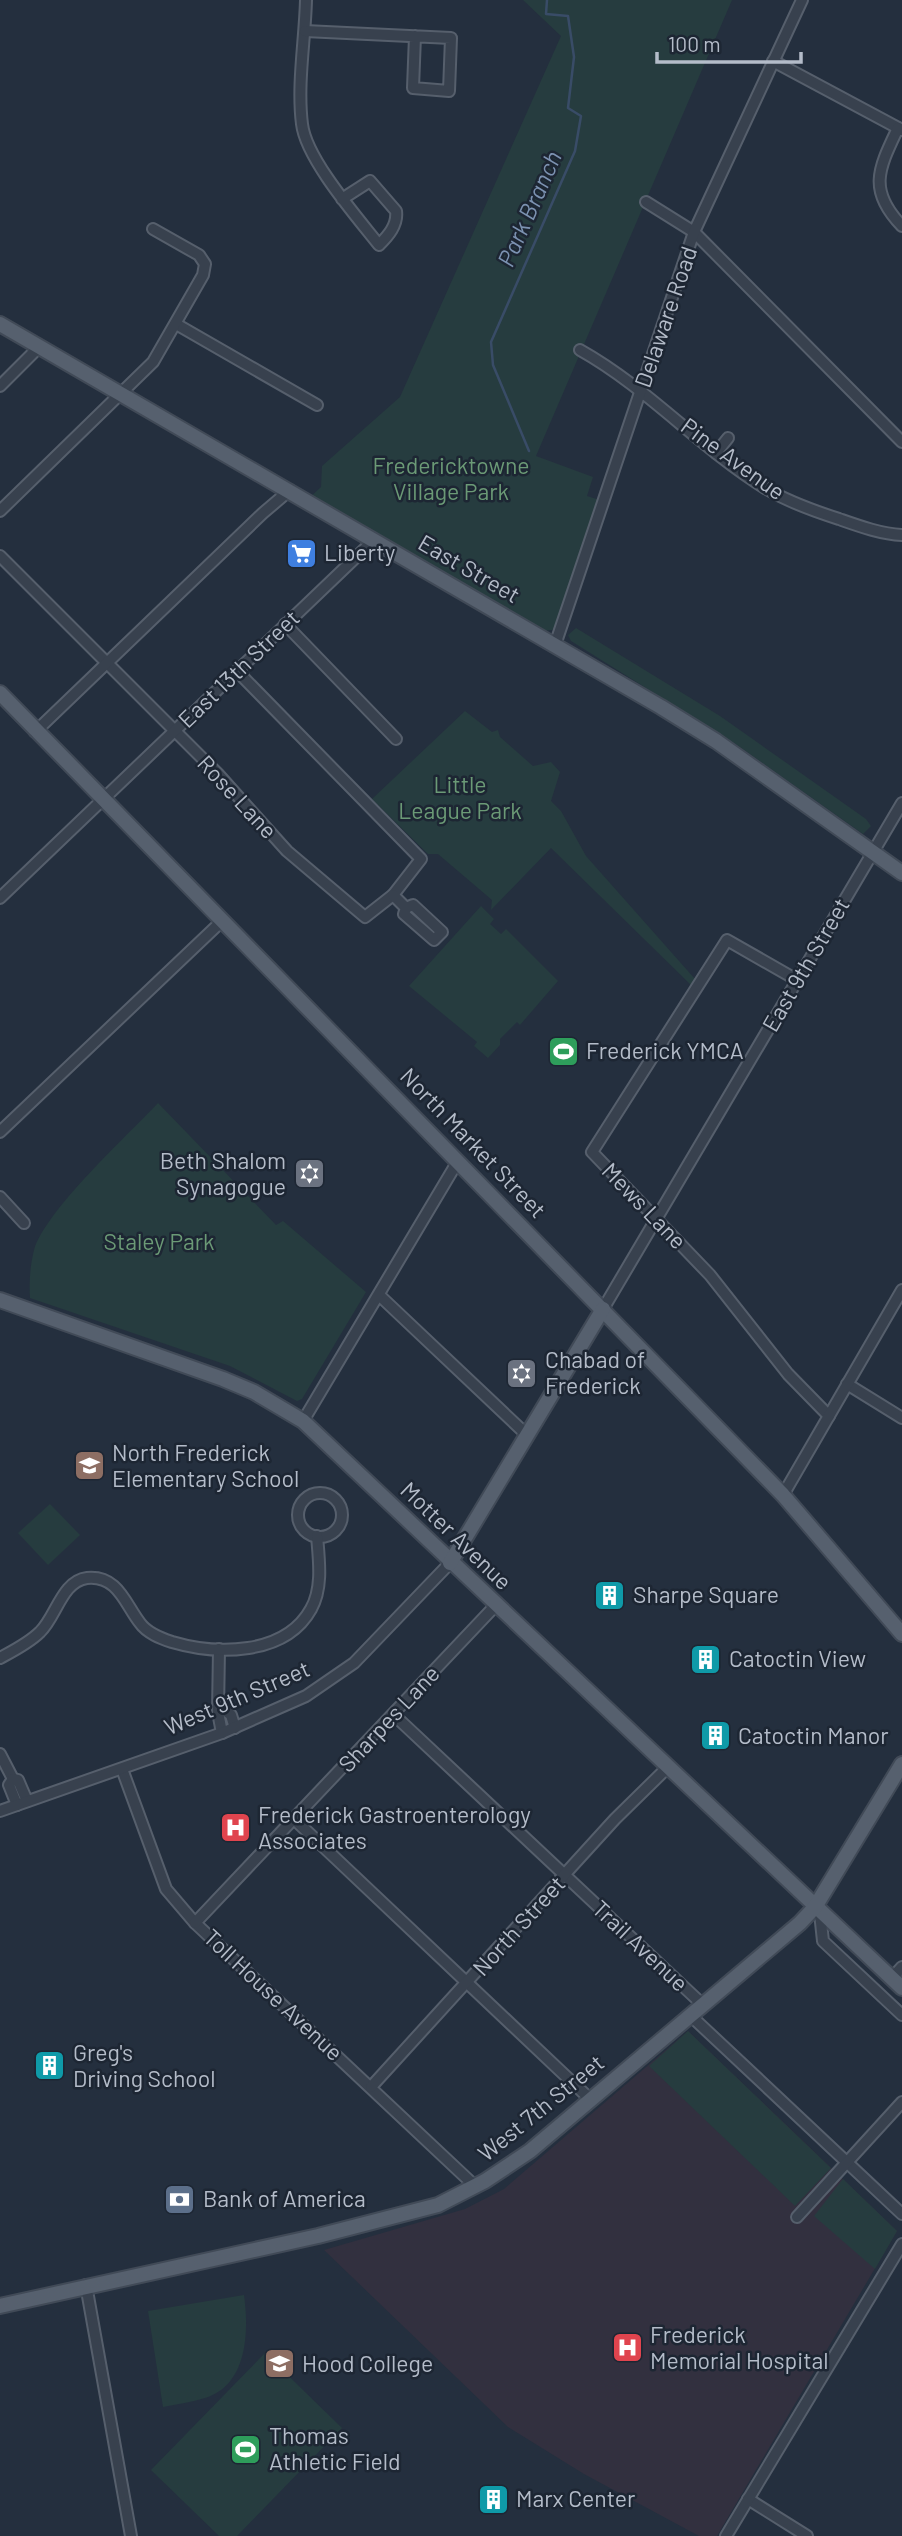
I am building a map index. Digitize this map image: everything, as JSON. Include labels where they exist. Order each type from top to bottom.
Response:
[{"type":"main road","name":"East Street","points":[[0,324],[716,741],[902,873]]},
{"type":"main road","name":"North Market Street","points":[[0,693],[35,732],[223,920],[783,1495],[902,1634]]},
{"type":"main road","name":"Motter Avenue","points":[[0,1300],[233,1383],[254,1392],[303,1421],[495,1606],[897,1983]]},
{"type":"main road","name":"West 9th Street","points":[[450,1563],[603,1309]]},
{"type":"main road","name":"West 7th Street","points":[[0,2306],[318,2236],[438,2205],[476,2187],[530,2151],[702,2004],[818,1910],[902,1764]]},
{"type":"street","points":[[306,0],[302,125],[313,152],[342,199],[344,202],[379,245],[390,234],[396,211],[370,181],[342,199]]},
{"type":"street","name":"Delaware Road","points":[[555,645],[694,232],[802,0]]},
{"type":"street","points":[[305,31],[415,36],[451,38],[449,91],[413,88],[415,36]]},
{"type":"street","points":[[773,61],[900,129],[878,175],[883,201],[902,226]]},
{"type":"street","points":[[646,202],[694,232],[902,442]]},
{"type":"street","points":[[0,511],[153,362],[204,275],[205,264],[199,255],[153,229]]},
{"type":"street","points":[[176,324],[317,405]]},
{"type":"street","points":[[0,386],[40,346]]},
{"type":"street","name":"Pine Avenue","points":[[580,350],[641,389],[716,453],[766,489],[806,508],[854,524],[902,535]]},
{"type":"street","points":[[716,453],[728,438]]},
{"type":"street","points":[[35,732],[109,664],[263,513],[290,491]]},
{"type":"street","name":"East 13th Street","points":[[0,898],[374,540]]},
{"type":"street","name":"Rose Lane","points":[[0,556],[218,774],[288,852],[365,918],[393,895]]},
{"type":"street","points":[[285,624],[396,739]]},
{"type":"street","points":[[237,671],[421,859],[393,895],[406,908]]},
{"type":"street","name":"East 9th Street","points":[[603,1309],[902,803]]},
{"type":"street","points":[[0,1132],[223,920]]},
{"type":"street","name":"Mews Lane","points":[[797,980],[727,940],[592,1152],[658,1217],[710,1275],[788,1374],[829,1416]]},
{"type":"street","points":[[303,1421],[380,1296],[458,1160]]},
{"type":"street","points":[[0,1197],[24,1223]]},
{"type":"street","points":[[783,1495],[902,1290]]},
{"type":"street","points":[[380,1296],[527,1435]]},
{"type":"street","points":[[847,1384],[902,1418]]},
{"type":"street","points":[[325,1493],[337,1501],[342,1514],[332,1533],[317,1536],[301,1525],[299,1511],[310,1495],[325,1493]]},
{"type":"street","points":[[0,1658],[40,1632],[68,1590],[87,1578],[105,1581],[114,1586],[123,1594],[141,1624],[154,1635],[172,1642],[219,1650],[266,1645],[284,1636],[306,1617],[313,1607],[319,1578],[317,1536]]},
{"type":"street","name":"West 9th Street","points":[[0,1811],[235,1728],[327,1684],[354,1663],[450,1563]]},
{"type":"street","name":"Sharpes Lane","points":[[195,1923],[495,1606]]},
{"type":"street","points":[[219,1650],[222,1733]]},
{"type":"street","points":[[219,1706],[231,1715],[235,1728]]},
{"type":"street","name":"Trail Avenue","points":[[394,1715],[702,2004]]},
{"type":"street","points":[[0,1754],[13,1779],[18,1780],[22,1803]]},
{"type":"street","name":"North Street","points":[[371,2087],[615,1819],[668,1767]]},
{"type":"street","name":"Toll House Avenue","points":[[122,1769],[166,1889],[195,1923],[476,2187]]},
{"type":"street","points":[[294,1819],[590,2099]]},
{"type":"street","points":[[818,1910],[823,1941],[902,2015]]},
{"type":"street","points":[[897,1983],[902,1967]]},
{"type":"street","name":"Trail Avenue","points":[[690,2015],[902,2214]]},
{"type":"street","points":[[797,2217],[902,2102]]},
{"type":"street","points":[[726,2536],[902,2244]]},
{"type":"street","points":[[86,2285],[131,2536]]},
{"type":"street","points":[[748,2498],[807,2536]]},
{"type":"shaded area","name":"Frederick Memorial Hospital","points":[[688,2031],[897,2231],[717,2536],[699,2536],[584,2474],[508,2427],[324,2250],[465,2209],[504,2189]]},
{"type":"green space","name":"Fredericktowne Village Park","points":[[523,0],[732,0],[536,456],[593,477],[587,496],[606,502],[563,623],[552,630],[541,631],[306,501],[321,487],[322,466],[400,397],[561,36]]},
{"type":"green space","points":[[576,628],[720,716],[866,819],[871,826],[863,834],[737,745],[571,641],[568,635]]},
{"type":"green space","name":"Little League Park","points":[[465,711],[492,732],[498,730],[500,737],[533,766],[551,762],[560,772],[551,801],[561,811],[586,856],[695,979],[692,986],[551,848],[491,910],[492,900],[438,854],[428,854],[372,799]]},
{"type":"green space","points":[[481,906],[494,919],[490,924],[501,934],[506,929],[558,981],[520,1025],[517,1022],[500,1039],[500,1045],[488,1058],[474,1046],[477,1042],[409,986]]},
{"type":"green space","name":"Staley Park","points":[[158,1103],[276,1225],[283,1221],[366,1292],[302,1399],[297,1401],[230,1366],[30,1298],[34,1250],[54,1215],[108,1153]]},
{"type":"green space","points":[[50,1504],[80,1535],[48,1565],[18,1533]]},
{"type":"green space","points":[[688,2031],[831,2168],[795,2206],[649,2066]]},
{"type":"green space","points":[[843,2179],[897,2231],[875,2269],[814,2216]]},
{"type":"green space","points":[[244,2295],[245,2340],[238,2369],[230,2381],[205,2398],[163,2407],[148,2311]]},
{"type":"green space","name":"Thomas Athletic Field","points":[[265,2353],[342,2428],[237,2536],[219,2536],[151,2470]]},
{"type":"waterway","name":"Park Branch","points":[[529,451],[493,365],[491,342],[575,151],[581,116],[568,108],[574,57],[568,16],[546,14],[547,0]]},
{"type":"place","name":"Liberty","points":[[301,553]]},
{"type":"place","name":"Frederick YMCA","points":[[563,1051]]},
{"type":"place","name":"Beth Shalom Synagogue","points":[[309,1174]]},
{"type":"place","name":"Chabad of Frederick","points":[[522,1373]]},
{"type":"place","name":"North Frederick Elementary School","points":[[89,1466]]},
{"type":"place","name":"Sharpe Square","points":[[610,1595]]},
{"type":"place","name":"Catoctin View","points":[[706,1659]]},
{"type":"place","name":"Catoctin Manor","points":[[715,1736]]},
{"type":"place","name":"Frederick Gastroenterology Associates","points":[[235,1828]]},
{"type":"place","name":"Greg's Driving School","points":[[50,2066]]},
{"type":"place","name":"Bank of America","points":[[180,2199]]},
{"type":"place","name":"Frederick Memorial Hospital","points":[[627,2348]]},
{"type":"place","name":"Hood College","points":[[279,2364]]},
{"type":"place","name":"Thomas Athletic Field","points":[[246,2449]]},
{"type":"place","name":"Marx Center","points":[[493,2499]]}]
